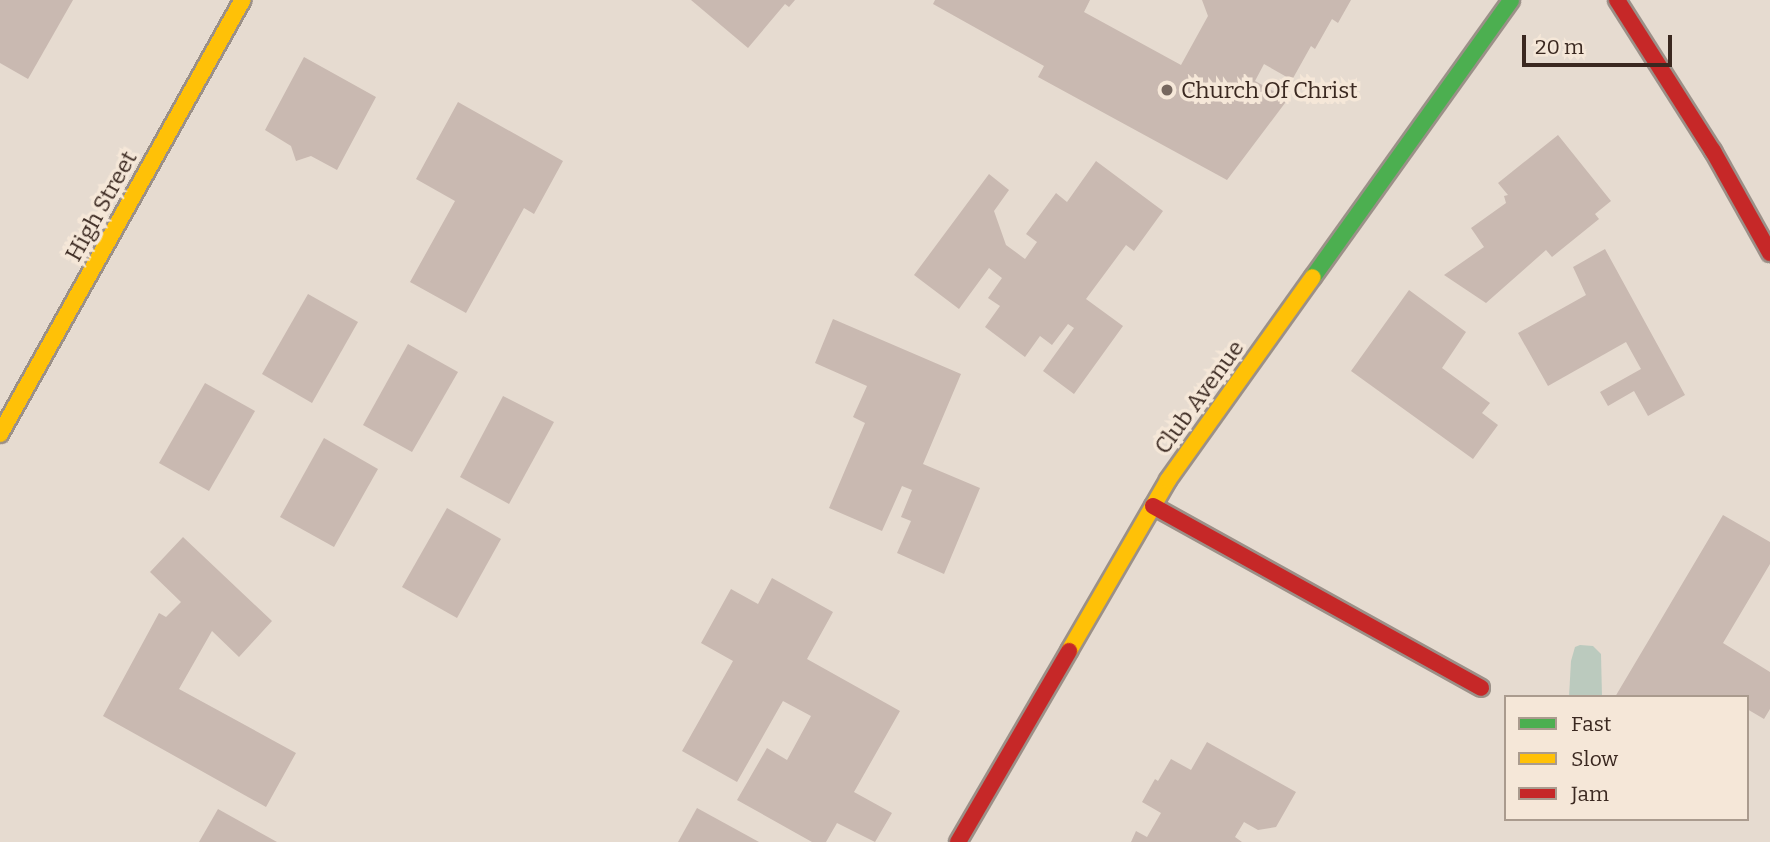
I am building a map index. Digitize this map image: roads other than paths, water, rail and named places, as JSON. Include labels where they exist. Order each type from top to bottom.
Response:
[{"type":"street","name":"High Street","points":[[0,434],[243,0]]},
{"type":"street","name":"Club Avenue","points":[[958,842],[1153,506],[1511,0]]},
{"type":"street","points":[[1617,0],[1713,151],[1770,253]]},
{"type":"street","points":[[1153,506],[1480,688]]},
{"type":"place","name":"Church Of Christ","points":[[1167,90]]}]
